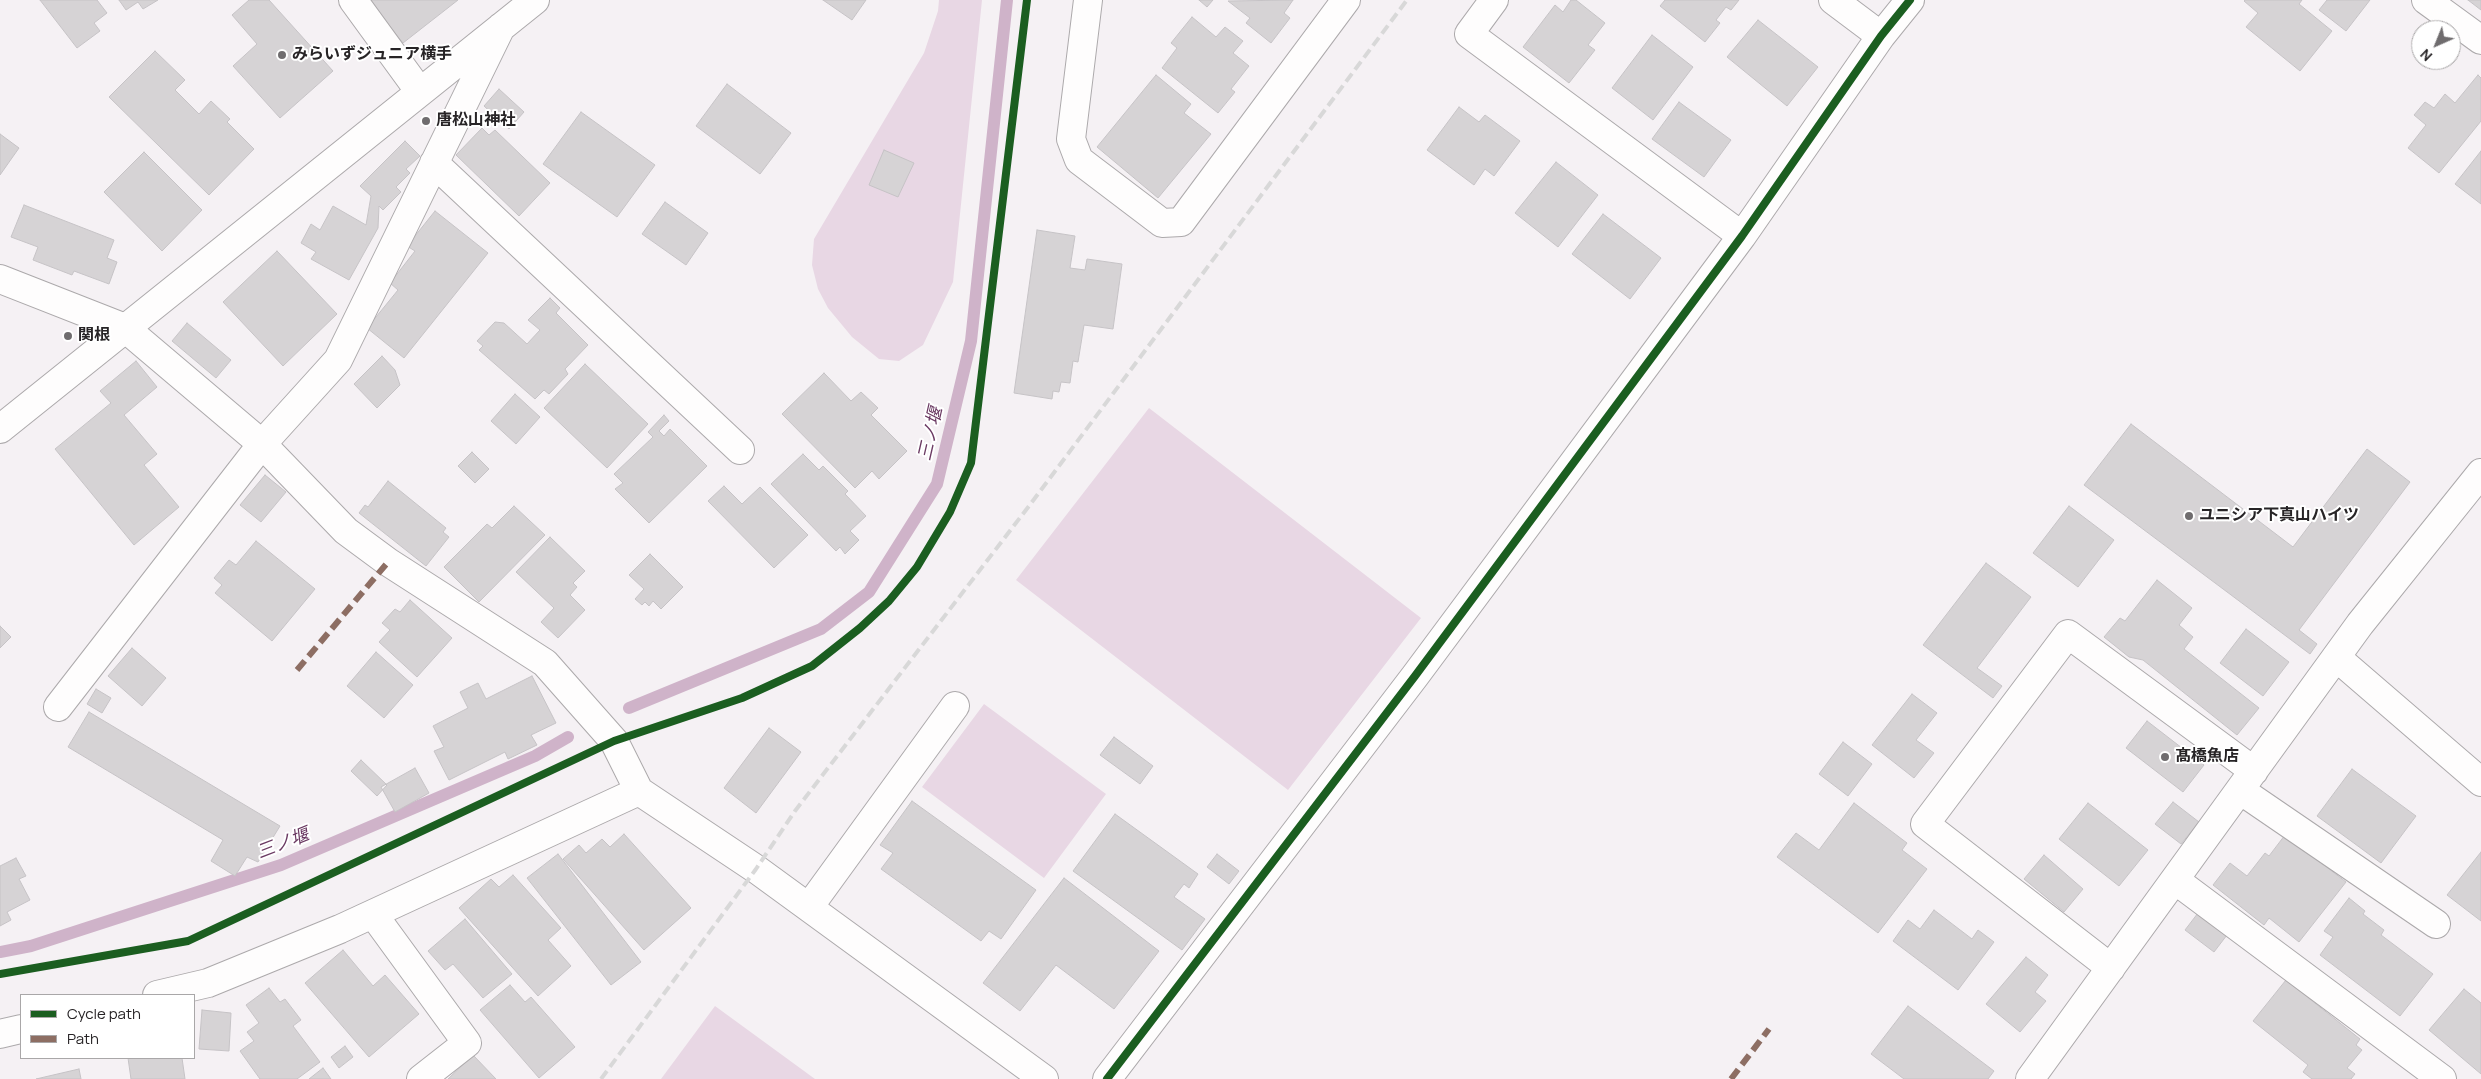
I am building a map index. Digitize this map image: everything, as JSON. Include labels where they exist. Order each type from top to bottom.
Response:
[{"type":"street","points":[[353,0],[420,92]]},
{"type":"street","points":[[0,429],[535,0]]},
{"type":"street","points":[[1088,0],[1071,139],[1079,160],[1162,223],[1181,222],[1346,0]]},
{"type":"street","points":[[1494,0],[1469,34],[1742,236]]},
{"type":"street","points":[[1833,0],[1882,36]]},
{"type":"street","points":[[1107,1079],[1409,684],[1742,236],[1882,36],[1910,0]]},
{"type":"street","points":[[2426,0],[2481,40]]},
{"type":"street","points":[[58,707],[262,444],[338,360],[501,27]]},
{"type":"street","points":[[434,164],[740,450]]},
{"type":"street","points":[[0,279],[124,328],[262,444],[346,531],[388,562],[545,663],[614,741],[640,791],[809,907],[1044,1079]]},
{"type":"street","points":[[2030,1079],[2360,624],[2481,473]]},
{"type":"street","points":[[2111,968],[1925,824],[2068,634],[2247,780],[2436,924]]},
{"type":"street","points":[[2336,658],[2481,782]]},
{"type":"street","points":[[809,907],[955,706]]},
{"type":"street","points":[[161,994],[208,983],[373,914],[640,791]]},
{"type":"street","points":[[2174,880],[2442,1079]]},
{"type":"street","points":[[373,914],[467,1044],[421,1079]]},
{"type":"street","points":[[0,1034],[20,1029]]},
{"type":"shaded area","points":[[939,0],[982,0],[953,282],[923,345],[899,361],[879,359],[852,337],[828,308],[818,289],[812,265],[814,239],[924,53],[938,11]]},
{"type":"shaded area","points":[[1149,408],[1421,618],[1288,790],[1016,580]]},
{"type":"shaded area","points":[[984,704],[1106,794],[1044,878],[922,787]]},
{"type":"shaded area","points":[[715,1006],[815,1079],[661,1079]]},
{"type":"building","points":[[40,0],[97,0],[107,13],[94,23],[100,31],[77,48]]},
{"type":"building","points":[[119,0],[158,0],[143,9],[138,2],[126,10]]},
{"type":"building","name":"みらいずジュニア横手","points":[[249,0],[269,0],[333,71],[280,118],[233,66],[257,44],[232,15]]},
{"type":"building","points":[[369,0],[458,0],[403,43]]},
{"type":"building","points":[[823,0],[866,0],[852,20]]},
{"type":"building","points":[[1199,0],[1213,0],[1207,7]]},
{"type":"building","points":[[1293,0],[1284,13],[1290,18],[1271,43],[1246,23],[1250,18],[1228,1]]},
{"type":"building","points":[[1571,0],[1576,0],[1605,23],[1588,45],[1595,50],[1569,83],[1523,47],[1555,5],[1563,12]]},
{"type":"building","points":[[1665,0],[1739,0],[1731,10],[1726,7],[1716,20],[1720,23],[1705,42],[1660,6]]},
{"type":"building","points":[[2245,0],[2302,0],[2299,4],[2332,31],[2300,71],[2246,27],[2258,13]]},
{"type":"building","points":[[2327,0],[2370,0],[2346,31],[2319,10]]},
{"type":"building","points":[[2468,0],[2481,0],[2481,10]]},
{"type":"building","points":[[1192,17],[1216,37],[1225,27],[1243,41],[1233,53],[1249,66],[1231,89],[1235,92],[1218,113],[1162,68],[1177,48],[1171,43]]},
{"type":"building","points":[[1758,20],[1818,67],[1787,106],[1727,57]]},
{"type":"building","points":[[1652,35],[1693,67],[1653,120],[1612,88]]},
{"type":"building","points":[[155,51],[185,80],[175,90],[199,114],[211,101],[230,119],[227,122],[254,149],[209,195],[109,97]]},
{"type":"building","points":[[1156,75],[1191,104],[1184,113],[1211,134],[1158,198],[1097,147]]},
{"type":"building","points":[[2478,75],[2481,78],[2481,121],[2439,173],[2408,148],[2426,125],[2414,115],[2425,102],[2434,108],[2445,94],[2455,103]]},
{"type":"building","points":[[727,84],[791,133],[760,174],[696,126]]},
{"type":"building","points":[[499,89],[524,112],[509,129],[484,106]]},
{"type":"building","points":[[1679,102],[1731,140],[1704,177],[1652,139]]},
{"type":"building","points":[[1459,107],[1479,122],[1485,115],[1520,141],[1494,176],[1485,169],[1474,185],[1427,150]]},
{"type":"building","points":[[581,112],[655,165],[617,217],[543,164]]},
{"type":"building","points":[[482,128],[489,135],[495,130],[550,183],[519,216],[456,155]]},
{"type":"building","points":[[0,134],[19,148],[0,175]]},
{"type":"building","points":[[405,141],[420,156],[406,169],[410,173],[396,187],[401,192],[383,210],[379,206],[378,228],[349,280],[311,259],[316,252],[301,243],[311,224],[320,230],[333,206],[366,225],[371,196],[360,186]]},
{"type":"building","points":[[884,150],[914,163],[898,197],[869,185]]},
{"type":"building","points":[[2481,151],[2481,204],[2455,184]]},
{"type":"building","points":[[144,152],[202,210],[162,251],[104,192]]},
{"type":"building","points":[[1556,162],[1598,195],[1558,247],[1515,213]]},
{"type":"building","points":[[665,202],[708,233],[686,265],[642,234]]},
{"type":"building","points":[[24,205],[114,240],[107,258],[117,262],[109,284],[74,271],[72,275],[33,260],[38,247],[11,237]]},
{"type":"building","points":[[435,211],[488,253],[404,358],[367,328],[398,290],[390,283],[415,251],[407,246]]},
{"type":"building","points":[[1603,214],[1661,258],[1630,299],[1572,254]]},
{"type":"building","points":[[1037,230],[1075,236],[1070,268],[1085,270],[1087,259],[1122,264],[1113,329],[1084,325],[1078,362],[1073,361],[1070,383],[1061,382],[1059,392],[1053,391],[1052,399],[1014,393]]},
{"type":"building","points":[[277,251],[337,314],[283,366],[223,302]]},
{"type":"building","points":[[550,298],[560,308],[556,313],[588,345],[565,369],[568,374],[549,394],[544,390],[535,399],[479,350],[483,346],[477,341],[495,322],[504,323],[527,344],[540,330],[528,320]]},
{"type":"building","points":[[187,323],[231,360],[216,378],[172,341]]},
{"type":"building","points":[[382,356],[395,370],[400,385],[377,408],[354,384]]},
{"type":"building","points":[[136,361],[157,387],[124,415],[157,454],[144,465],[179,507],[134,545],[55,449],[111,403],[100,391]]},
{"type":"building","points":[[585,364],[648,424],[607,468],[544,408]]},
{"type":"building","points":[[824,373],[851,401],[861,392],[878,408],[871,415],[907,451],[879,479],[872,471],[855,488],[782,414]]},
{"type":"building","points":[[515,394],[540,417],[516,444],[491,421]]},
{"type":"building","points":[[664,415],[669,421],[659,431],[664,436],[670,429],[707,466],[649,523],[615,489],[623,483],[614,474],[653,437],[648,432]]},
{"type":"building","name":"ユニシア下真山ハイツ","points":[[2131,424],[2293,547],[2367,449],[2410,482],[2299,630],[2317,644],[2310,654],[2084,485]]},
{"type":"building","points":[[472,452],[489,469],[475,483],[458,466]]},
{"type":"building","points":[[803,454],[819,470],[823,466],[848,491],[845,494],[866,516],[850,531],[859,540],[845,554],[840,547],[836,551],[771,484]]},
{"type":"building","points":[[265,475],[286,492],[261,522],[240,505]]},
{"type":"building","points":[[388,481],[446,528],[443,532],[449,537],[426,566],[359,513],[365,505],[368,507]]},
{"type":"building","points":[[724,486],[742,504],[760,487],[808,535],[774,568],[708,501]]},
{"type":"building","points":[[514,506],[545,535],[479,602],[444,567],[487,524],[492,528]]},
{"type":"building","points":[[2069,506],[2114,540],[2078,587],[2033,553]]},
{"type":"building","points":[[550,537],[585,571],[573,583],[577,587],[570,595],[585,610],[558,638],[541,622],[554,608],[516,572]]},
{"type":"building","points":[[256,541],[315,589],[272,641],[215,593],[222,585],[214,578],[229,560],[236,565]]},
{"type":"building","points":[[650,554],[683,587],[661,609],[653,601],[649,606],[645,602],[642,605],[635,599],[644,589],[629,575]]},
{"type":"building","points":[[1986,563],[2031,597],[1977,668],[2002,686],[1993,698],[1923,645]]},
{"type":"building","points":[[2157,580],[2192,608],[2179,625],[2193,637],[2184,649],[2259,708],[2237,735],[2143,660],[2129,657],[2104,637],[2120,618],[2125,621]]},
{"type":"building","points":[[410,600],[452,638],[417,677],[379,642],[390,630],[382,623],[395,609],[400,612]]},
{"type":"building","points":[[0,626],[11,637],[0,648]]},
{"type":"building","points":[[2246,629],[2289,662],[2263,696],[2220,663]]},
{"type":"building","points":[[132,648],[166,678],[142,706],[108,676]]},
{"type":"building","points":[[376,652],[413,685],[384,718],[347,686]]},
{"type":"building","points":[[532,676],[556,723],[531,735],[537,745],[508,759],[505,752],[449,780],[434,751],[444,747],[433,726],[468,708],[460,692],[478,683],[486,699]]},
{"type":"building","points":[[96,689],[111,698],[102,713],[87,704]]},
{"type":"building","points":[[1912,694],[1937,713],[1916,740],[1934,753],[1914,778],[1872,745]]},
{"type":"building","points":[[89,712],[280,826],[258,862],[247,857],[235,876],[211,861],[223,840],[68,747]]},
{"type":"building","name":"髙橋魚店","points":[[2147,721],[2204,765],[2183,792],[2126,748]]},
{"type":"building","points":[[769,728],[801,752],[756,813],[724,788]]},
{"type":"building","points":[[1114,737],[1153,766],[1140,784],[1100,755]]},
{"type":"building","points":[[1843,742],[1872,764],[1848,796],[1819,774]]},
{"type":"building","points":[[361,760],[387,785],[377,796],[351,771]]},
{"type":"building","points":[[415,768],[429,793],[395,812],[381,787]]},
{"type":"building","points":[[2352,769],[2416,816],[2381,863],[2317,816]]},
{"type":"building","points":[[912,801],[1036,890],[1001,939],[989,931],[981,941],[881,869],[893,853],[880,845]]},
{"type":"building","points":[[2173,802],[2199,822],[2181,844],[2155,824]]},
{"type":"building","points":[[1854,803],[1907,843],[1902,850],[1927,869],[1878,933],[1777,857],[1796,833],[1819,850]]},
{"type":"building","points":[[2088,803],[2148,850],[2119,886],[2059,839]]},
{"type":"building","points":[[1115,814],[1198,874],[1189,888],[1184,884],[1174,897],[1205,919],[1182,950],[1073,871]]},
{"type":"building","points":[[624,834],[691,908],[644,950],[563,859],[579,845],[586,853],[602,839],[610,847]]},
{"type":"building","points":[[2285,835],[2346,882],[2299,942],[2269,918],[2264,925],[2213,885],[2230,863],[2247,876],[2265,853],[2269,856]]},
{"type":"building","points":[[2481,852],[2481,921],[2447,895]]},
{"type":"building","points":[[558,854],[641,962],[611,985],[527,878]]},
{"type":"building","points":[[1217,854],[1239,871],[1229,884],[1207,867]]},
{"type":"building","points":[[2044,855],[2083,889],[2064,912],[2024,879]]},
{"type":"building","points":[[16,858],[26,876],[19,879],[30,900],[7,912],[11,920],[0,926],[0,866]]},
{"type":"building","points":[[513,875],[561,928],[548,940],[571,966],[538,996],[459,908],[491,879],[499,887]]},
{"type":"building","points":[[1064,878],[1159,951],[1114,1009],[1056,965],[1020,1011],[983,983]]},
{"type":"building","points":[[2349,898],[2365,911],[2363,914],[2384,930],[2381,935],[2433,974],[2400,1016],[2320,955],[2333,937],[2324,931]]},
{"type":"building","points":[[1934,910],[1972,939],[1978,930],[1994,942],[1958,990],[1893,941],[1908,920],[1920,929]]},
{"type":"building","points":[[2198,913],[2227,935],[2214,952],[2185,930]]},
{"type":"building","points":[[465,919],[512,974],[483,998],[453,964],[445,970],[428,951]]},
{"type":"building","points":[[343,950],[373,986],[385,975],[419,1014],[369,1057],[305,983]]},
{"type":"building","points":[[2026,957],[2048,975],[2035,992],[2046,1001],[2020,1032],[1986,1004]]},
{"type":"building","points":[[2286,980],[2360,1039],[2356,1045],[2362,1050],[2347,1068],[2355,1074],[2351,1079],[2312,1079],[2303,1072],[2308,1065],[2253,1021]]},
{"type":"building","points":[[510,985],[525,1002],[531,997],[575,1047],[539,1078],[480,1010]]},
{"type":"building","points":[[269,988],[280,1002],[285,999],[301,1020],[293,1026],[320,1062],[297,1079],[260,1079],[240,1051],[254,1041],[247,1032],[259,1023],[246,1005]]},
{"type":"building","points":[[2464,989],[2481,1003],[2481,1074],[2429,1030]]},
{"type":"building","points":[[1908,1006],[1994,1071],[1988,1079],[1904,1079],[1871,1054]]},
{"type":"building","points":[[202,1010],[231,1013],[229,1051],[199,1049]]},
{"type":"building","points":[[345,1046],[353,1057],[339,1068],[331,1057]]},
{"type":"building","points":[[473,1055],[496,1079],[448,1079]]},
{"type":"building","points":[[128,1059],[182,1059],[185,1079],[131,1079]]},
{"type":"building","points":[[323,1068],[331,1079],[309,1079]]},
{"type":"building","points":[[79,1069],[81,1079],[36,1079]]},
{"type":"waterway","name":"三ノ堰","points":[[629,708],[821,629],[869,592],[937,484],[971,341],[1007,0]]},
{"type":"waterway","name":"三ノ堰","points":[[0,952],[31,946],[281,865],[535,756],[568,737]]},
{"type":"railway","points":[[601,1079],[756,869],[795,811],[1029,506],[1407,0]]},
{"type":"marked path","points":[[297,670],[388,562]]},
{"type":"marked path","points":[[1731,1079],[1769,1029]]},
{"type":"cycle path","points":[[0,974],[188,941],[614,741],[742,698],[812,666],[860,628],[889,601],[917,567],[950,512],[971,463],[1027,0]]},
{"type":"cycle path","points":[[1107,1079],[1415,676],[1742,236],[1881,36],[1910,0]]},
{"type":"place","name":"みらいずジュニア横手","points":[[282,55]]},
{"type":"place","name":"唐松山神社","points":[[426,121]]},
{"type":"place","name":"関根","points":[[68,336]]},
{"type":"place","name":"ユニシア下真山ハイツ","points":[[2189,516]]},
{"type":"place","name":"髙橋魚店","points":[[2165,757]]}]
